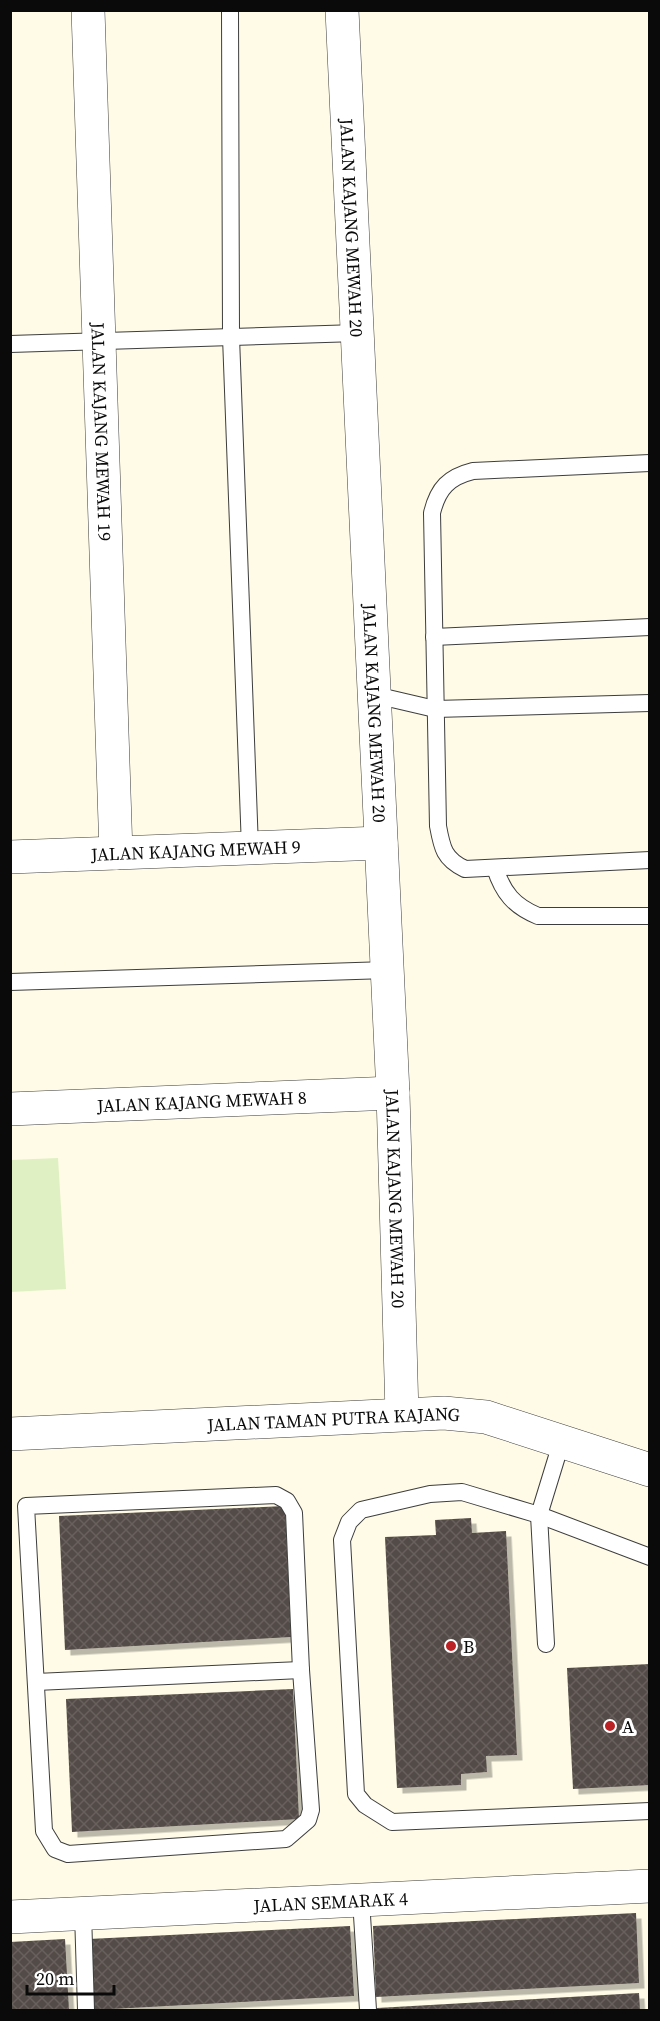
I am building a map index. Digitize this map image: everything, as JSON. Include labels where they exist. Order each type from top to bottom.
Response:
[{"type":"street","name":"JALAN KAJANG MEWAH 19","points":[[88,10],[116,853]]},
{"type":"street","name":"JALAN KAJANG MEWAH 20","points":[[342,10],[393,1094],[402,1414]]},
{"type":"street","name":"JALAN KAJANG MEWAH 9","points":[[10,857],[381,843]]},
{"type":"street","name":"JALAN KAJANG MEWAH 8","points":[[10,1109],[393,1094]]},
{"type":"street","name":"JALAN TAMAN PUTRA KAJANG","points":[[10,1434],[444,1413],[486,1417],[650,1470]]},
{"type":"street","name":"JALAN SEMARAK 4","points":[[10,1917],[650,1886]]},
{"type":"lane","points":[[230,10],[231,337],[249,848]]},
{"type":"lane","points":[[10,344],[357,333]]},
{"type":"lane","points":[[650,463],[473,471],[445,483],[436,495],[432,513],[438,826],[441,846],[451,862],[465,869],[650,860]]},
{"type":"lane","points":[[434,637],[650,627]]},
{"type":"lane","points":[[375,695],[435,709],[650,703]]},
{"type":"lane","points":[[495,868],[508,897],[523,909],[538,916],[650,916]]},
{"type":"lane","points":[[10,982],[387,970]]},
{"type":"lane","points":[[546,1644],[539,1515],[562,1440]]},
{"type":"lane","points":[[650,1557],[539,1515],[462,1492],[430,1494],[361,1510],[349,1522],[342,1540],[357,1794],[365,1804],[392,1822],[650,1811]]},
{"type":"lane","points":[[276,1495],[287,1501],[294,1513],[301,1670],[311,1810],[308,1820],[299,1830],[286,1839],[68,1854],[55,1849],[44,1831],[36,1682],[18,1507],[276,1495]]},
{"type":"lane","points":[[36,1682],[301,1670]]},
{"type":"lane","points":[[361,1900],[368,2010]]},
{"type":"lane","points":[[83,1913],[86,2010]]},
{"type":"green space","points":[[58,1158],[66,1289],[11,1292],[11,1160]]},
{"type":"building","points":[[285,1506],[291,1637],[65,1650],[59,1516]]},
{"type":"building","name":"B","points":[[471,1518],[472,1533],[506,1531],[517,1755],[486,1756],[487,1772],[461,1774],[461,1785],[397,1788],[385,1537],[436,1535],[435,1520]]},
{"type":"building","name":"A","points":[[650,1664],[650,1785],[573,1789],[567,1668]]},
{"type":"building","points":[[293,1689],[299,1819],[72,1832],[66,1699]]},
{"type":"building","points":[[636,1913],[639,1983],[376,1997],[373,1926]]},
{"type":"building","points":[[350,1926],[354,1996],[93,2010],[89,1939]]},
{"type":"building","points":[[65,1939],[69,2010],[10,2010],[10,1942]]},
{"type":"building","points":[[639,1993],[640,2010],[377,2010],[377,2008]]},
{"type":"place","name":"B","points":[[451,1646]]},
{"type":"place","name":"A","points":[[610,1726]]}]
